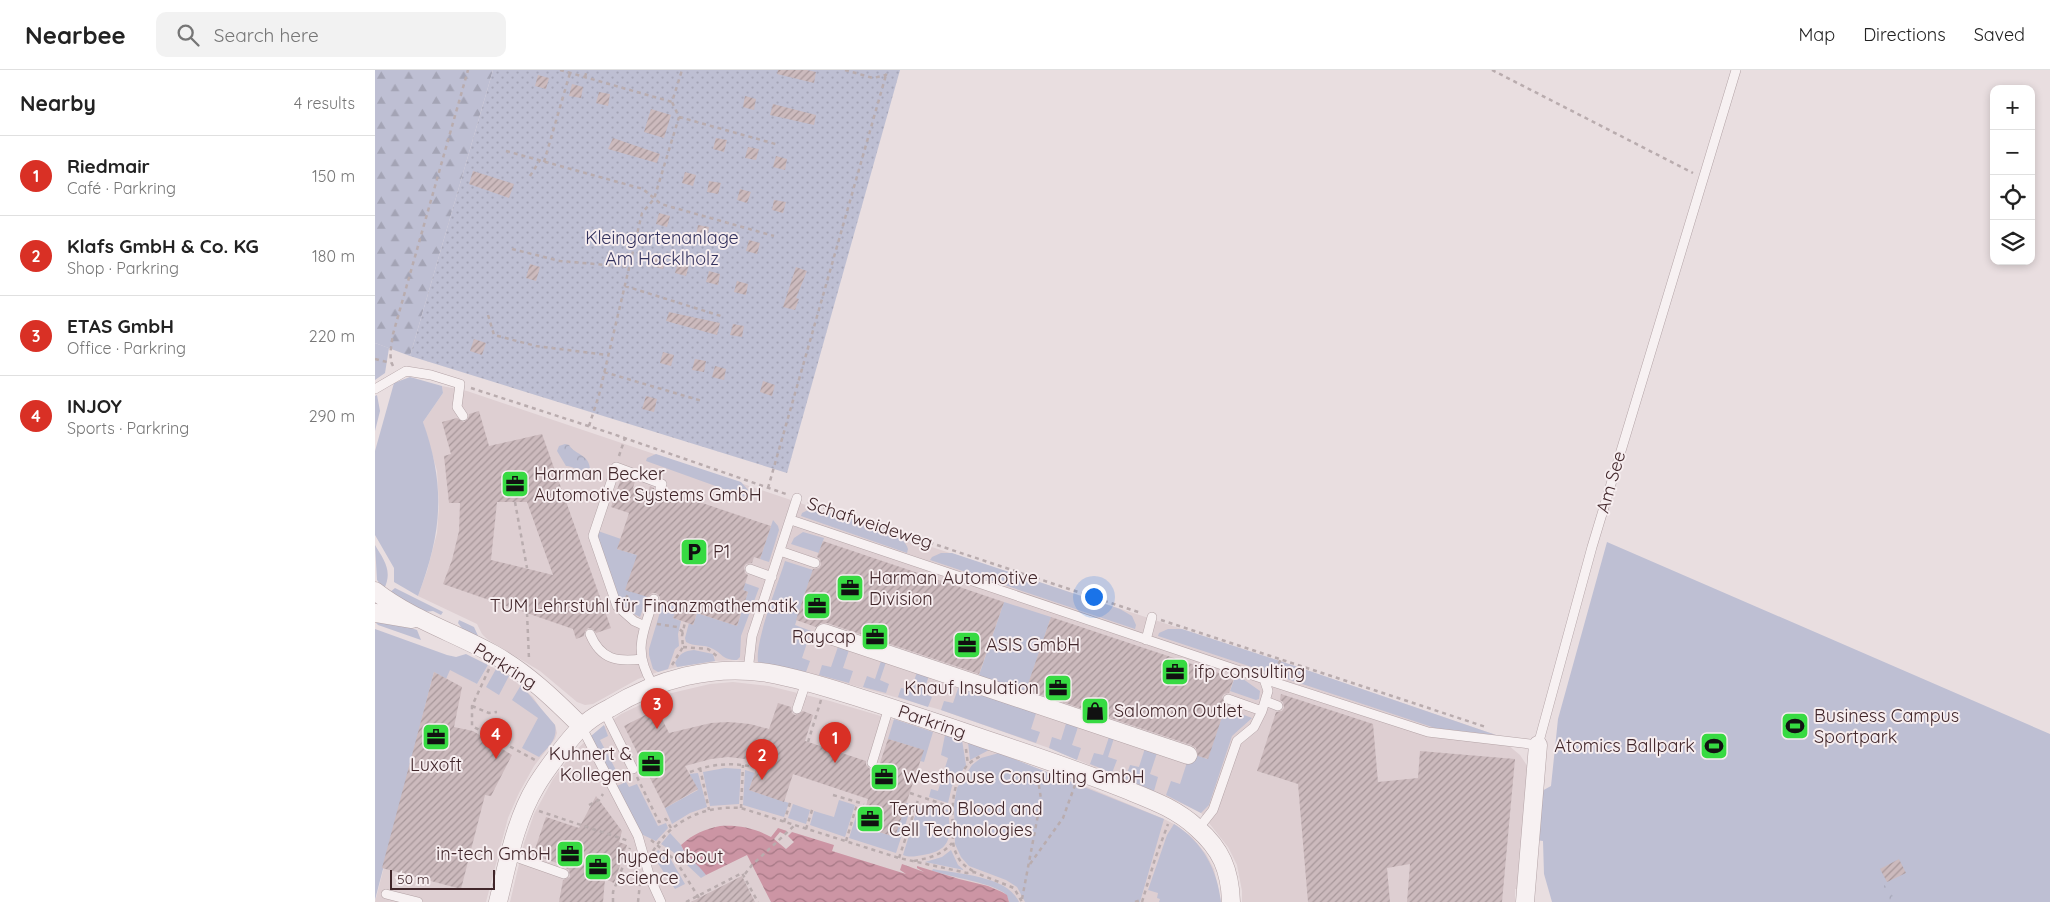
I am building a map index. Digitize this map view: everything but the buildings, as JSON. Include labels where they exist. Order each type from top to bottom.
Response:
[{"type":"street","name":"Parkring","points":[[375,591],[419,620],[492,654],[528,676],[581,726]]},
{"type":"street","name":"Parkring","points":[[375,613],[419,620]]},
{"type":"street","points":[[824,633],[1188,755]]},
{"type":"street","name":"Parkring","points":[[498,902],[517,828],[526,806],[536,785],[581,726],[604,711],[653,685],[685,676],[722,671],[765,672],[825,687],[1040,758],[1115,786],[1180,814],[1198,828],[1219,850],[1230,886],[1231,902]]},
{"type":"street","name":"Am See","points":[[1525,902],[1538,745]]},
{"type":"lane","name":"Am See","points":[[1538,745],[1592,547],[1736,70]]},
{"type":"lane","points":[[375,389],[407,371],[431,374],[460,384],[457,407],[463,416]]},
{"type":"lane","points":[[645,626],[634,621],[617,606],[593,536],[616,467],[662,484],[660,489]]},
{"type":"lane","points":[[748,672],[752,636],[797,498]]},
{"type":"lane","points":[[791,520],[1146,640],[1428,732],[1538,745]]},
{"type":"lane","points":[[780,551],[815,563]]},
{"type":"lane","points":[[750,569],[772,577]]},
{"type":"lane","points":[[653,685],[642,658],[640,643],[655,599]]},
{"type":"lane","points":[[1146,640],[1152,617]]},
{"type":"lane","points":[[590,634],[595,645],[608,656],[621,661],[642,658]]},
{"type":"lane","points":[[1198,828],[1213,810],[1237,741],[1254,727],[1262,711],[1268,691],[1264,679]]},
{"type":"lane","points":[[797,709],[806,682]]},
{"type":"lane","points":[[1228,699],[1262,711]]},
{"type":"lane","points":[[1265,701],[1278,706]]},
{"type":"lane","points":[[873,763],[889,707]]},
{"type":"lane","points":[[604,711],[633,769]]},
{"type":"lane","points":[[581,726],[638,836],[649,878],[661,902]]},
{"type":"lane","points":[[510,855],[564,874]]},
{"type":"lane","points":[[386,894],[418,902]]},
{"type":"path","points":[[391,363],[393,334],[468,70]]},
{"type":"path","points":[[560,70],[672,102]]},
{"type":"path","points":[[585,77],[587,70]]},
{"type":"path","points":[[589,426],[599,395],[642,214],[654,199],[679,117],[672,102],[682,70]]},
{"type":"path","points":[[845,70],[873,78],[886,75]]},
{"type":"path","points":[[768,488],[887,70]]},
{"type":"path","points":[[1492,70],[1703,179]]},
{"type":"path","points":[[530,176],[542,161],[570,73]]},
{"type":"path","points":[[679,117],[779,144]]},
{"type":"path","points":[[506,151],[643,190],[661,204],[774,236]]},
{"type":"path","points":[[512,249],[560,261],[630,266]]},
{"type":"path","points":[[625,286],[724,316]]},
{"type":"path","points":[[488,315],[495,335],[536,346],[608,355]]},
{"type":"path","points":[[375,359],[391,363],[400,375]]},
{"type":"path","points":[[604,372],[703,401]]},
{"type":"path","name":"Schafweideweg","points":[[460,384],[1152,617],[1490,728]]},
{"type":"path","points":[[616,467],[625,438]]},
{"type":"path","points":[[515,502],[527,568]]},
{"type":"path","points":[[527,613],[530,668]]},
{"type":"path","points":[[672,680],[671,668],[673,661],[683,647],[685,622]]},
{"type":"path","points":[[645,626],[659,623],[677,627],[683,632]]},
{"type":"path","points":[[683,647],[708,649],[715,653],[721,662],[722,671]]},
{"type":"path","points":[[492,664],[472,706],[472,726],[539,762]]},
{"type":"path","points":[[808,742],[825,687]]},
{"type":"path","points":[[472,706],[489,713],[497,712]]},
{"type":"path","points":[[966,748],[968,765]]},
{"type":"path","points":[[985,754],[968,765],[955,787],[951,807],[952,843],[957,856],[964,866],[1014,888],[1022,901]]},
{"type":"path","points":[[690,772],[699,768],[723,764],[743,765],[753,768]]},
{"type":"path","points":[[741,808],[743,765]]},
{"type":"path","points":[[1022,901],[1041,799],[1036,766]]},
{"type":"path","points":[[699,768],[709,810]]},
{"type":"path","points":[[633,769],[659,822],[666,819],[671,828]]},
{"type":"path","points":[[1029,865],[1063,818],[1077,781]]},
{"type":"path","points":[[909,793],[951,807]]},
{"type":"path","points":[[833,795],[864,804]]},
{"type":"path","points":[[899,858],[919,796]]},
{"type":"path","points":[[784,822],[791,800]]},
{"type":"path","points":[[845,841],[858,801]]},
{"type":"path","points":[[526,806],[632,842],[613,892],[613,902]]},
{"type":"path","points":[[806,829],[813,807]]},
{"type":"path","points":[[698,897],[676,861],[657,845],[671,828],[693,815],[709,810],[741,808],[912,862],[967,873],[974,872]]},
{"type":"path","points":[[1135,902],[1143,900],[1155,859],[1170,820]]},
{"type":"path","points":[[758,902],[747,884],[745,874],[795,825]]},
{"type":"path","points":[[912,862],[938,855],[947,850],[952,843]]},
{"type":"path","points":[[686,902],[742,872],[745,874]]},
{"type":"shaded area","points":[[442,386],[467,391],[892,534],[1292,665],[1496,735],[1520,755],[1528,767],[1520,889],[1515,889],[1515,902],[1242,902],[1237,865],[1228,847],[1201,813],[1049,748],[941,710],[806,672],[758,662],[716,661],[658,672],[638,679],[593,704],[585,705],[577,702],[540,671],[487,639],[477,624],[418,596],[437,533],[439,506],[437,471],[423,422],[443,393]]},
{"type":"shaded area","points":[[488,665],[509,676],[533,697],[555,725],[557,733],[555,739],[534,766],[508,818],[486,902],[375,902],[434,672],[450,669],[477,684]]},
{"type":"shaded area","points":[[733,682],[769,686],[830,701],[962,740],[1085,786],[1164,819],[1176,825],[1193,838],[1206,854],[1214,869],[1221,902],[510,902],[524,843],[534,814],[553,779],[572,754],[591,736],[621,714],[659,696],[710,684]]},
{"type":"green space","points":[[375,70],[493,70],[410,356],[375,343]]},
{"type":"green space","name":"Kleingartenanlage Am Hacklholz","points":[[493,70],[900,70],[787,473],[410,356]]},
{"type":"green space","points":[[375,343],[389,348],[385,373],[375,380]]},
{"type":"green space","points":[[410,377],[442,386],[443,393],[423,422],[435,468],[438,509],[432,551],[418,596],[394,582],[394,568],[375,535],[375,451],[394,383]]},
{"type":"green space","points":[[377,395],[380,411],[375,431],[375,396]]},
{"type":"green space","points":[[569,445],[587,460],[590,469],[586,473],[566,466],[557,451],[559,446]]},
{"type":"green space","points":[[656,454],[741,482],[748,490],[746,497],[646,461],[647,458]]},
{"type":"green space","points":[[810,509],[844,517],[883,530],[903,541],[908,549],[907,553],[801,516],[802,513]]},
{"type":"green space","points":[[773,520],[779,530],[769,562],[760,559]]},
{"type":"green space","points":[[598,531],[621,539],[617,549],[637,555],[647,597],[640,617],[624,609],[619,600],[597,535]]},
{"type":"green space","points":[[803,532],[824,538],[819,553],[791,544],[794,538]]},
{"type":"green space","name":"Business Campus Sportpark","points":[[1607,542],[2050,734],[2050,902],[1552,902],[1544,874],[1543,841],[1536,840],[1540,792],[1551,786],[1558,719]]},
{"type":"green space","points":[[375,545],[386,566],[388,577],[384,589],[377,580]]},
{"type":"green space","points":[[941,553],[952,553],[1120,609],[1132,616],[1136,625],[1135,629],[930,560]]},
{"type":"green space","points":[[785,561],[813,570],[795,625],[811,631],[802,658],[810,661],[806,672],[758,662],[763,626]]},
{"type":"green space","points":[[745,583],[759,588],[741,636],[740,657],[737,660],[725,658],[708,647],[686,642],[685,638],[689,623],[693,625],[697,613],[737,626],[748,592],[743,590]]},
{"type":"green space","points":[[395,588],[443,612],[441,615],[433,611],[423,612],[389,593]]},
{"type":"green space","points":[[663,602],[677,607],[673,618],[681,621],[678,634],[679,646],[675,649],[668,669],[658,672],[653,669],[649,649]]},
{"type":"green space","points":[[1004,602],[1051,617],[1024,697],[977,681]]},
{"type":"green space","points":[[378,617],[417,630],[421,640],[378,625],[376,623]]},
{"type":"green space","points":[[459,620],[474,627],[479,638],[464,631],[458,623]]},
{"type":"green space","points":[[375,629],[447,655],[456,657],[466,654],[488,665],[477,684],[450,670],[446,679],[434,672],[375,900]]},
{"type":"green space","points":[[1168,629],[1182,629],[1496,735],[1435,728],[1158,636],[1159,633]]},
{"type":"green space","points":[[840,641],[851,644],[843,668],[853,671],[849,683],[819,675],[822,665],[831,667]]},
{"type":"green space","points":[[694,650],[713,654],[715,661],[677,667],[675,663],[681,655]]},
{"type":"green space","points":[[883,655],[888,656],[880,680],[889,684],[886,693],[863,687],[867,676],[875,679]]},
{"type":"green space","points":[[919,666],[931,670],[923,693],[932,697],[928,707],[898,697],[901,688],[911,690]]},
{"type":"green space","points":[[496,669],[509,676],[499,695],[486,687]]},
{"type":"green space","points":[[1236,674],[1260,691],[1259,699],[1256,700],[1230,691]]},
{"type":"green space","points":[[961,680],[1038,707],[1031,729],[1040,732],[1036,743],[941,710],[944,701],[953,703]]},
{"type":"green space","points":[[521,685],[555,725],[554,739],[539,757],[522,748],[538,718],[512,700]]},
{"type":"green space","points":[[1225,708],[1252,718],[1232,736],[1209,805],[1201,813],[1166,795],[1171,781],[1180,784],[1190,753],[1207,759]]},
{"type":"green space","points":[[1068,717],[1080,721],[1072,745],[1081,748],[1077,760],[1049,748],[1052,737],[1061,740]]},
{"type":"green space","points":[[894,719],[933,732],[924,762],[920,761],[923,750],[888,739]]},
{"type":"green space","points":[[604,725],[608,736],[600,740],[617,772],[621,771],[624,776],[615,781],[591,736]]},
{"type":"green space","points":[[1111,731],[1116,732],[1108,757],[1117,760],[1112,773],[1090,764],[1094,753],[1103,755]]},
{"type":"green space","points":[[945,735],[962,740],[966,765],[952,786],[948,803],[929,797],[931,789],[938,791],[948,758],[941,755]]},
{"type":"green space","points":[[968,742],[989,750],[970,760]]},
{"type":"green space","points":[[1147,742],[1159,747],[1150,774],[1158,777],[1154,791],[1125,779],[1130,765],[1139,767]]},
{"type":"green space","points":[[999,753],[1164,819],[1140,902],[1025,902],[1017,887],[1006,880],[969,866],[961,857],[955,844],[954,804],[957,788],[972,765],[981,758]]},
{"type":"green space","points":[[725,768],[741,769],[739,804],[710,806],[703,772]]},
{"type":"green space","points":[[745,770],[755,773],[749,790],[789,803],[784,817],[743,805]]},
{"type":"green space","points":[[698,773],[707,807],[690,813],[672,824],[665,808],[698,790],[689,774]]},
{"type":"green space","points":[[626,782],[629,787],[637,784],[658,826],[666,823],[668,828],[656,841],[641,834],[617,786]]},
{"type":"green space","points":[[839,800],[855,805],[845,837],[810,825],[814,811],[834,817]]},
{"type":"green space","points":[[906,803],[912,804],[896,853],[849,838],[859,807],[865,809],[860,826],[895,837]]},
{"type":"green space","points":[[926,803],[948,810],[950,827],[948,840],[945,845],[933,853],[913,856],[903,855],[918,806],[925,808]]},
{"type":"green space","points":[[793,804],[810,810],[806,824],[788,818]]},
{"type":"green space","points":[[1174,824],[1193,839],[1207,857],[1216,878],[1221,902],[1159,902],[1160,899],[1157,898],[1158,893],[1148,890],[1167,835]]},
{"type":"green space","points":[[670,833],[681,845],[685,854],[700,866],[706,875],[701,878],[673,852],[661,844]]},
{"type":"green space","points":[[658,850],[670,858],[685,884],[675,889],[653,856]]},
{"type":"green space","points":[[951,850],[958,865],[964,870],[925,862],[942,857]]},
{"type":"green space","points":[[933,869],[994,881],[1013,893],[1019,902],[1009,902],[1005,894],[996,888],[932,871]]},
{"type":"green space","points":[[1885,885],[1897,902],[1877,902],[1874,895]]},
{"type":"water","points":[[720,826],[746,828],[759,831],[771,837],[778,828],[787,831],[784,834],[780,832],[774,839],[786,849],[794,842],[788,836],[792,832],[834,845],[832,851],[906,874],[900,870],[902,864],[924,872],[917,868],[917,866],[988,886],[1007,895],[1009,902],[771,902],[747,855],[706,875],[683,849],[681,845],[690,838],[704,830]]},
{"type":"place","name":"Harman Becker Automotive Systems GmbH","points":[[515,484]]},
{"type":"place","name":"P1","points":[[694,552]]},
{"type":"place","name":"Harman Automotive Division","points":[[850,588]]},
{"type":"place","name":"TUM Lehrstuhl für Finanzmathematik","points":[[817,606]]},
{"type":"place","name":"Raycap","points":[[875,637]]},
{"type":"place","name":"ASIS GmbH","points":[[967,645]]},
{"type":"place","name":"ifp consulting","points":[[1175,672]]},
{"type":"place","name":"Knauf Insulation","points":[[1058,688]]},
{"type":"place","name":"Salomon Outlet","points":[[1095,711]]},
{"type":"place","name":"Business Campus Sportpark","points":[[1795,726]]},
{"type":"place","name":"ETAS GmbH","points":[[657,729]]},
{"type":"place","name":"Luxoft","points":[[436,737]]},
{"type":"place","name":"Atomics Ballpark","points":[[1714,746]]},
{"type":"place","name":"INJOY","points":[[496,759]]},
{"type":"place","name":"Riedmair","points":[[835,763]]},
{"type":"place","name":"Kuhnert & Kollegen","points":[[651,764]]},
{"type":"place","name":"Westhouse Consulting GmbH","points":[[884,777]]},
{"type":"place","name":"Klafs GmbH & Co. KG","points":[[762,780]]},
{"type":"place","name":"Terumo Blood and Cell Technologies","points":[[870,819]]},
{"type":"place","name":"in-tech GmbH","points":[[570,854]]},
{"type":"place","name":"hyped about science","points":[[598,867]]}]
